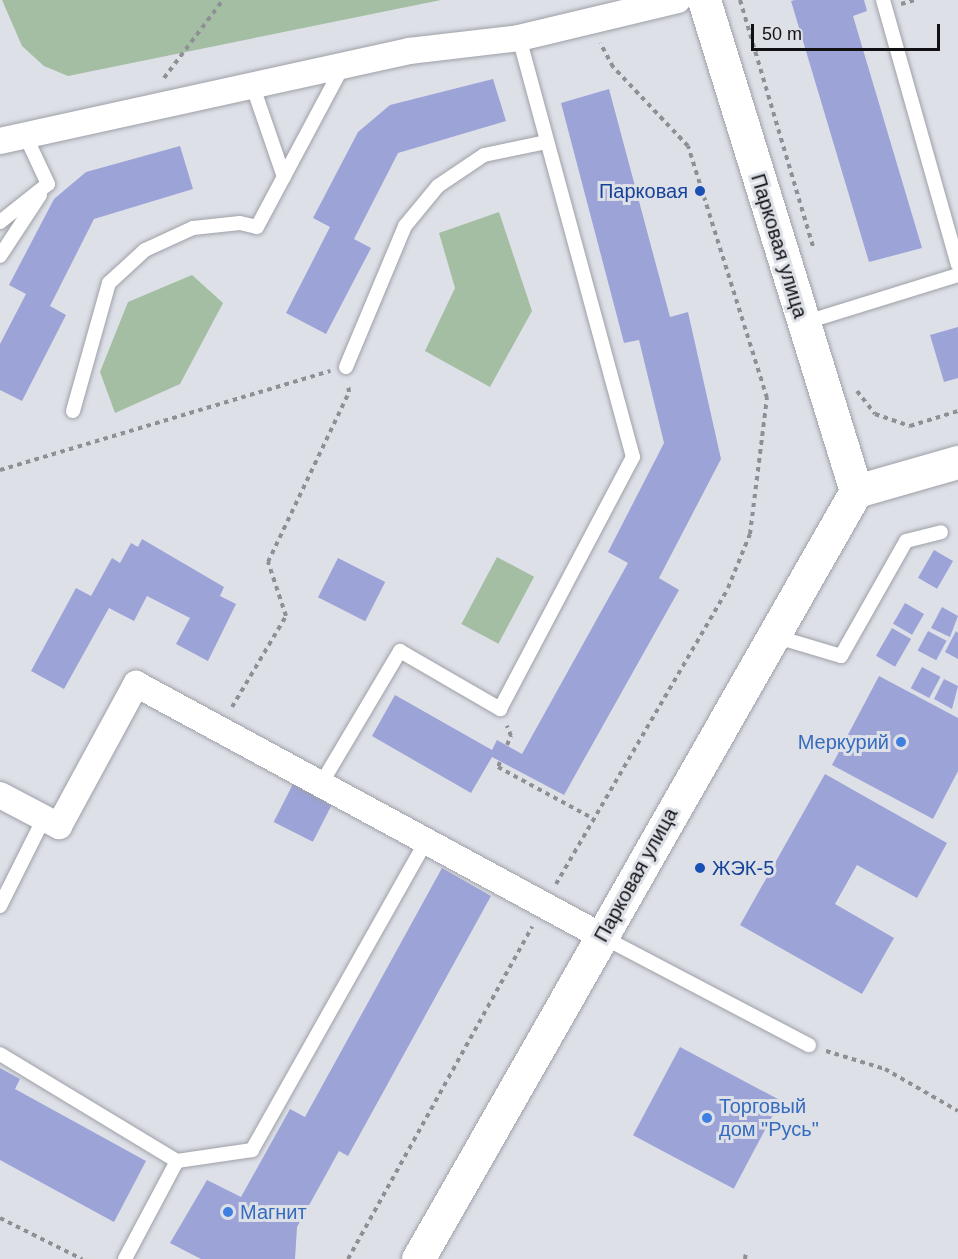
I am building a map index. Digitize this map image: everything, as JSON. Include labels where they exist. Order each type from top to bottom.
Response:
[{"type":"street","points":[[0,141],[342,68],[409,51],[519,38],[678,0]]},
{"type":"street","name":"Парковая улица","points":[[418,1259],[771,635],[856,491],[704,0]]},
{"type":"street","points":[[856,491],[958,462]]},
{"type":"street","points":[[0,795],[59,826],[136,684],[601,936]]},
{"type":"lane","points":[[883,0],[958,265]]},
{"type":"lane","points":[[321,784],[400,651],[500,709],[633,457],[519,38]]},
{"type":"lane","points":[[73,411],[109,283],[145,249],[193,228],[240,223],[257,227],[342,68]]},
{"type":"lane","points":[[253,87],[285,177]]},
{"type":"lane","points":[[25,135],[48,184]]},
{"type":"lane","points":[[346,367],[405,226],[438,186],[484,155],[546,142]]},
{"type":"lane","points":[[0,222],[48,184]]},
{"type":"lane","points":[[0,256],[48,184]]},
{"type":"lane","points":[[803,323],[958,275]]},
{"type":"lane","points":[[771,635],[841,656],[906,541],[941,532]]},
{"type":"lane","points":[[0,906],[44,818]]},
{"type":"lane","points":[[0,1054],[177,1161],[252,1150],[426,841]]},
{"type":"lane","points":[[601,936],[809,1045]]},
{"type":"lane","points":[[125,1259],[177,1161]]},
{"type":"path","points":[[160,82],[223,0]]},
{"type":"path","points":[[740,0],[817,257]]},
{"type":"path","points":[[348,1259],[592,818],[728,588],[750,534],[767,398],[688,146],[613,67],[589,21]]},
{"type":"path","points":[[0,470],[346,367],[349,392],[268,562],[286,616],[219,729]]},
{"type":"path","points":[[853,379],[875,414],[909,426],[958,411]]},
{"type":"path","points":[[500,762],[498,767],[592,818]]},
{"type":"path","points":[[809,1045],[885,1069],[958,1111]]},
{"type":"path","points":[[0,1218],[82,1259]]},
{"type":"path","points":[[745,1259],[746,1252]]},
{"type":"green space","points":[[2,0],[441,0],[68,76],[44,66],[22,46]]},
{"type":"green space","points":[[499,212],[532,311],[490,387],[425,351],[455,288],[439,233]]},
{"type":"green space","points":[[192,275],[223,303],[180,384],[115,413],[100,372],[128,302]]},
{"type":"green space","points":[[497,557],[534,577],[498,644],[461,624]]},
{"type":"building","points":[[864,0],[867,11],[853,16],[922,248],[869,262],[791,1]]},
{"type":"building","points":[[493,79],[506,121],[398,153],[354,239],[371,248],[326,334],[286,313],[330,227],[313,218],[358,132],[390,105]]},
{"type":"building","points":[[609,89],[670,317],[688,312],[721,459],[659,578],[679,590],[564,795],[492,757],[471,793],[372,736],[395,695],[492,750],[497,740],[522,754],[628,563],[608,552],[664,443],[639,340],[624,343],[561,103]]},
{"type":"building","points":[[180,146],[193,189],[94,219],[50,306],[66,315],[22,401],[0,390],[0,344],[26,294],[9,285],[54,199],[86,172]]},
{"type":"building","points":[[958,327],[958,378],[944,382],[930,335]]},
{"type":"building","points":[[142,539],[224,587],[220,596],[236,604],[208,661],[176,644],[190,618],[147,596],[134,621],[109,608],[64,689],[31,671],[76,588],[91,596],[112,558],[120,563],[131,543],[138,547]]},
{"type":"building","points":[[934,550],[953,561],[937,589],[918,578]]},
{"type":"building","points":[[338,558],[385,582],[365,621],[318,597]]},
{"type":"building","points":[[905,603],[924,614],[912,635],[893,624]]},
{"type":"building","points":[[942,607],[958,616],[950,637],[931,628]]},
{"type":"building","points":[[892,628],[911,639],[895,667],[876,656]]},
{"type":"building","points":[[928,631],[947,641],[936,660],[918,650]]},
{"type":"building","points":[[956,631],[958,633],[958,659],[945,652]]},
{"type":"building","points":[[922,667],[941,677],[929,698],[911,688]]},
{"type":"building","name":"Меркурий","points":[[879,676],[958,718],[958,771],[933,819],[832,765]]},
{"type":"building","points":[[944,679],[958,686],[952,709],[934,699]]},
{"type":"building","points":[[825,774],[947,843],[917,898],[857,865],[835,904],[894,938],[862,994],[740,925]]},
{"type":"building","points":[[295,780],[334,800],[313,842],[274,822]]},
{"type":"building","points":[[442,868],[491,896],[348,1156],[339,1151],[297,1227],[295,1259],[201,1259],[170,1243],[207,1180],[241,1197],[290,1109],[305,1117]]},
{"type":"building","name":"Торговый дом \"Русь\"","points":[[680,1047],[781,1101],[734,1189],[633,1135]]},
{"type":"building","points":[[0,1068],[20,1079],[15,1089],[146,1161],[114,1222],[0,1160]]},
{"type":"place","name":"Парковая","points":[[700,191]]},
{"type":"place","name":"Меркурий","points":[[901,742]]},
{"type":"place","name":"ЖЭК-5","points":[[700,868]]},
{"type":"place","name":"Торговый дом \"Русь\"","points":[[707,1118]]},
{"type":"place","name":"Магнит","points":[[228,1212]]}]
